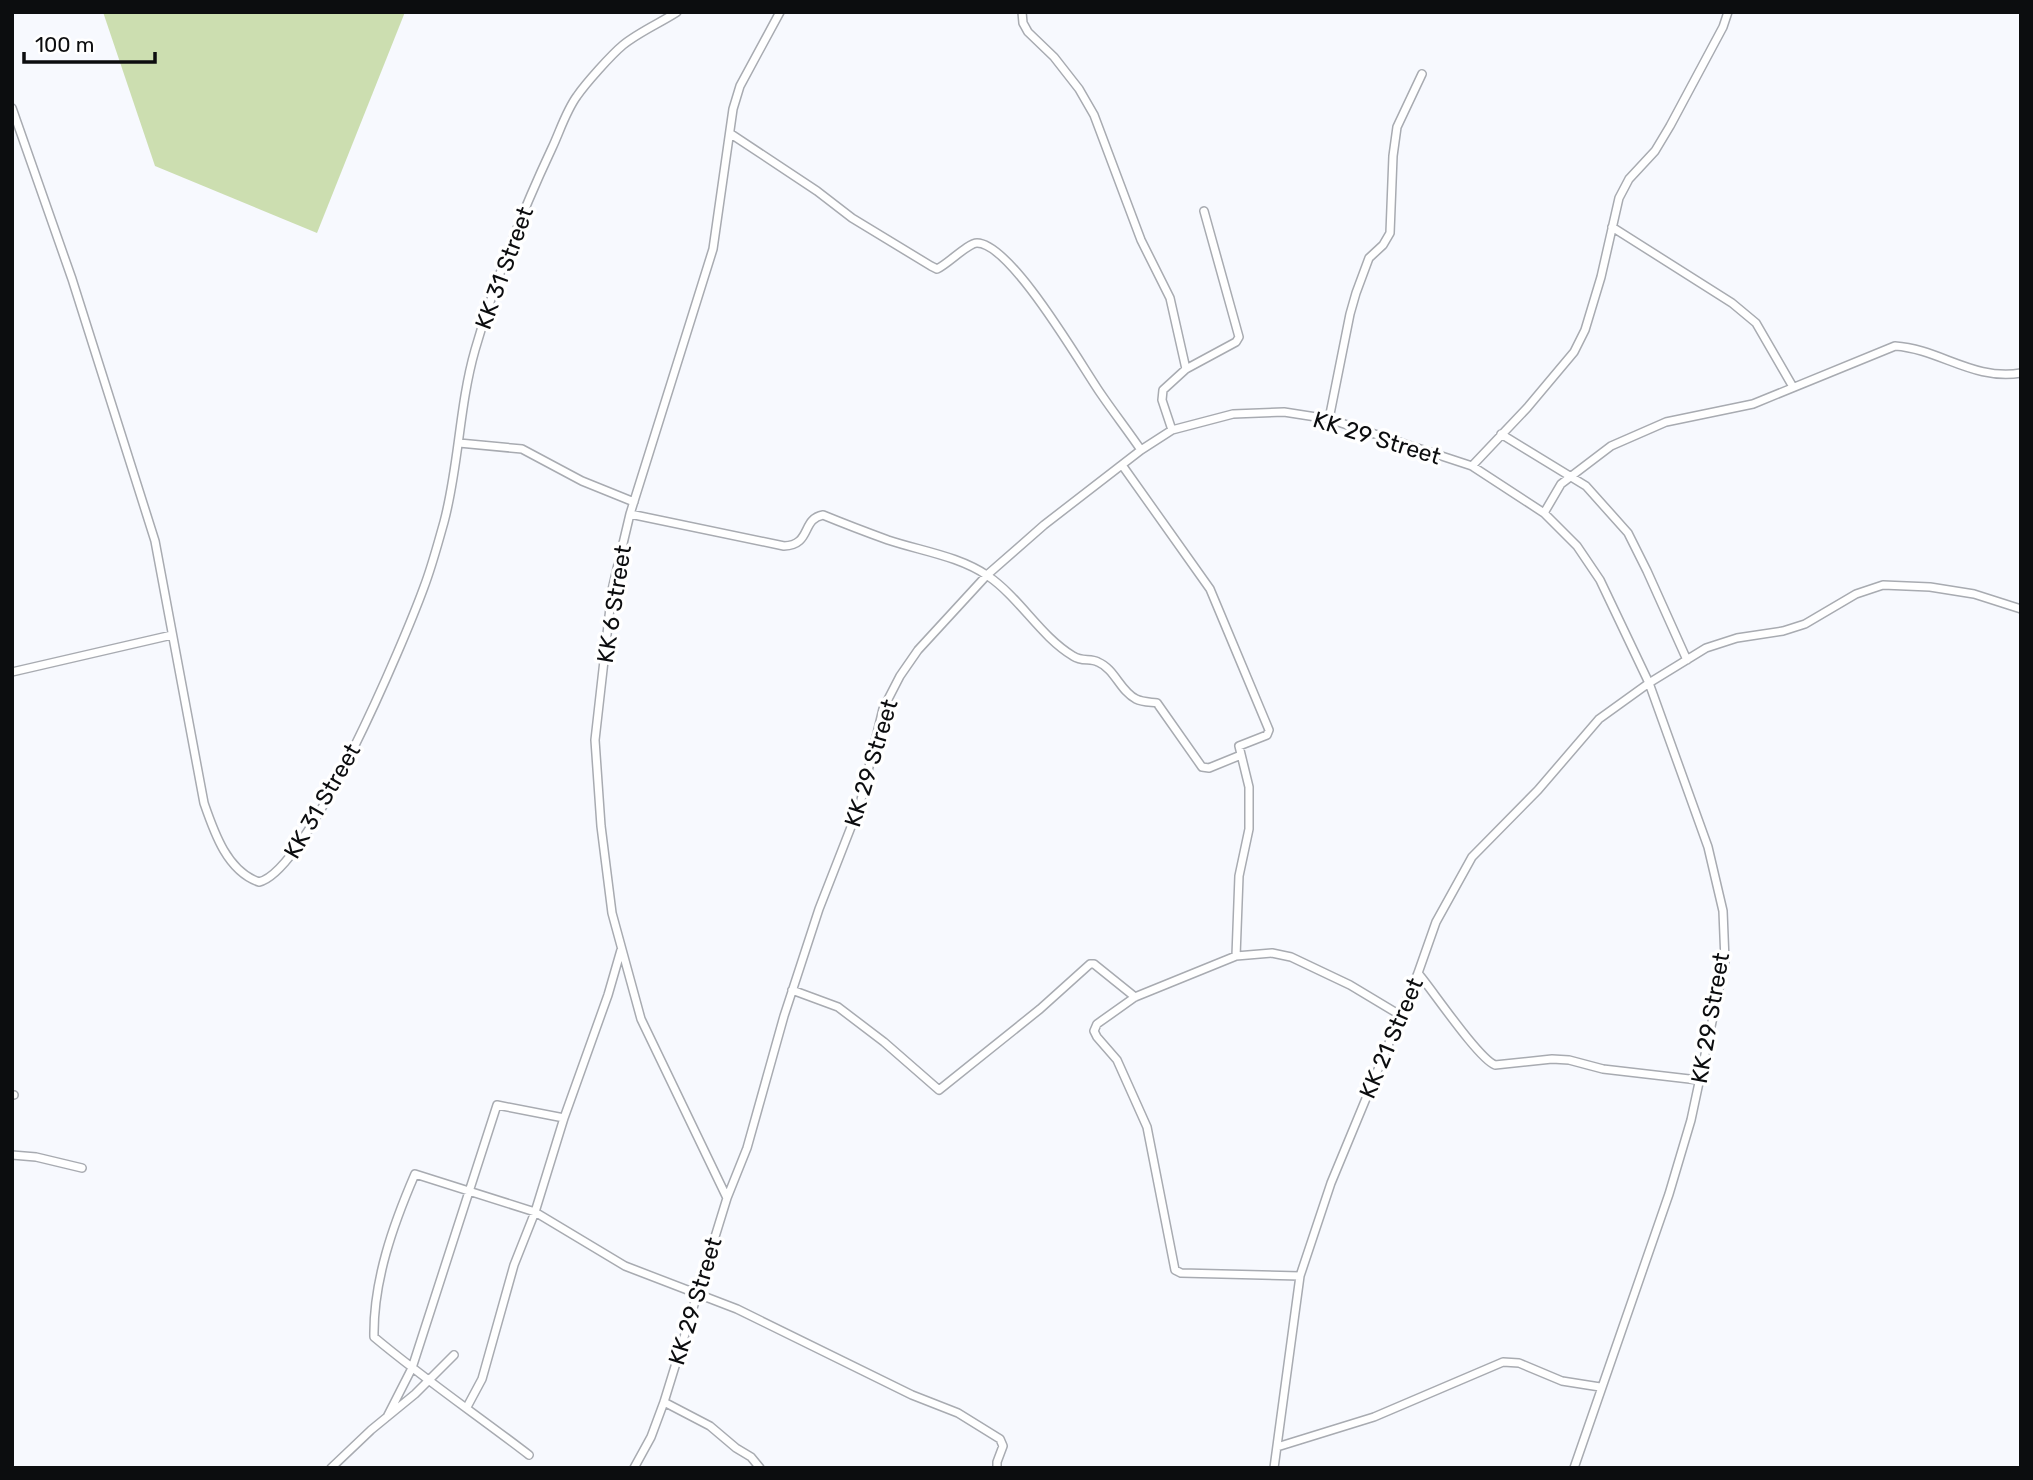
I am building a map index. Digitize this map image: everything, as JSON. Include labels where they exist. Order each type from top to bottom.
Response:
[{"type":"street","name":"KK 31 Street","points":[[12,108],[72,279],[155,541],[204,803],[213,830],[226,853],[245,876],[259,882],[273,877],[293,855],[315,820],[367,721],[425,585],[445,519],[474,354],[499,271],[534,186],[577,96],[623,45],[677,12]]},
{"type":"street","name":"KK 6 Street","points":[[727,1198],[641,1019],[612,913],[601,826],[595,740],[612,590],[630,514],[713,249],[733,109],[740,86],[780,12]]},
{"type":"street","points":[[1022,12],[1023,23],[1028,32],[1054,57],[1079,89],[1094,115],[1141,240],[1170,298],[1186,369]]},
{"type":"street","points":[[1472,466],[1574,352],[1585,330],[1619,198],[1629,180],[1655,151],[1670,126],[1723,27],[1728,12]]},
{"type":"street","points":[[1329,419],[1356,293],[1369,258],[1390,233],[1393,156],[1398,127],[1422,74]]},
{"type":"street","points":[[731,134],[817,191],[852,218],[937,269],[972,244],[978,243],[989,246],[1006,259],[1043,305],[1141,450]]},
{"type":"street","points":[[1172,430],[1162,400],[1163,390],[1186,369],[1236,342],[1239,337],[1204,211]]},
{"type":"street","points":[[1612,227],[1732,303],[1756,323],[1793,387]]},
{"type":"street","points":[[1544,513],[1561,484],[1569,476],[1611,446],[1666,422],[1753,404],[1895,346],[1909,347],[1974,371],[2006,375],[2021,373]]},
{"type":"street","name":"KK 29 Street","points":[[634,1468],[664,1402],[727,1198],[747,1148],[792,990],[819,908],[860,804],[883,709],[900,676],[918,650],[987,575],[1044,525],[1141,450],[1172,430],[1233,414],[1284,412],[1329,419],[1472,466],[1544,513],[1577,546],[1600,580],[1649,683],[1708,847],[1723,911],[1725,961],[1691,1120],[1669,1194],[1574,1468]]},
{"type":"street","points":[[1501,434],[1586,486],[1628,533],[1687,660]]},
{"type":"street","points":[[459,443],[522,449],[582,481],[634,502]]},
{"type":"street","points":[[1122,465],[1210,589],[1267,723],[1267,734],[1239,746],[1249,787],[1249,829],[1240,876],[1236,957]]},
{"type":"street","points":[[630,514],[784,547],[800,543],[812,521],[823,515],[887,539],[953,559],[987,575],[1014,598],[1071,656],[1082,661],[1099,662],[1112,672],[1129,694],[1137,699],[1157,703],[1202,767],[1209,768],[1241,755]]},
{"type":"street","name":"KK 21 Street","points":[[1274,1468],[1300,1276],[1331,1183],[1419,973],[1436,922],[1472,857],[1538,790],[1599,719],[1649,683],[1706,648],[1737,638],[1783,631],[1805,624],[1856,594],[1883,585],[1930,587],[1974,593],[2021,609]]},
{"type":"street","points":[[12,672],[172,635]]},
{"type":"street","points":[[467,1407],[482,1379],[514,1265],[535,1212],[622,948]]},
{"type":"street","points":[[1300,1276],[1181,1273],[1175,1270],[1147,1127],[1117,1060],[1094,1031],[1097,1024],[1135,997],[1236,957],[1272,953],[1291,957],[1350,985],[1400,1015]]},
{"type":"street","points":[[792,990],[838,1007],[884,1042],[939,1090],[1040,1009],[1090,964],[1094,964],[1135,997]]},
{"type":"street","points":[[1419,973],[1483,1056],[1495,1065],[1552,1059],[1569,1060],[1603,1069],[1699,1080]]},
{"type":"street","points":[[387,1417],[412,1368],[497,1105],[564,1118]]},
{"type":"street","points":[[12,1155],[36,1157],[82,1168]]},
{"type":"street","points":[[529,1455],[467,1407],[428,1382],[374,1337],[373,1309],[395,1222],[415,1174],[535,1212],[625,1266],[737,1309],[912,1395],[958,1413],[1003,1443],[997,1468]]},
{"type":"street","points":[[331,1468],[428,1382],[454,1355]]},
{"type":"street","points":[[1277,1447],[1374,1417],[1503,1362],[1519,1363],[1562,1381],[1600,1387]]},
{"type":"street","points":[[664,1402],[710,1426],[751,1457],[760,1468]]},
{"type":"green space","points":[[103,12],[405,12],[317,233],[155,166]]}]
